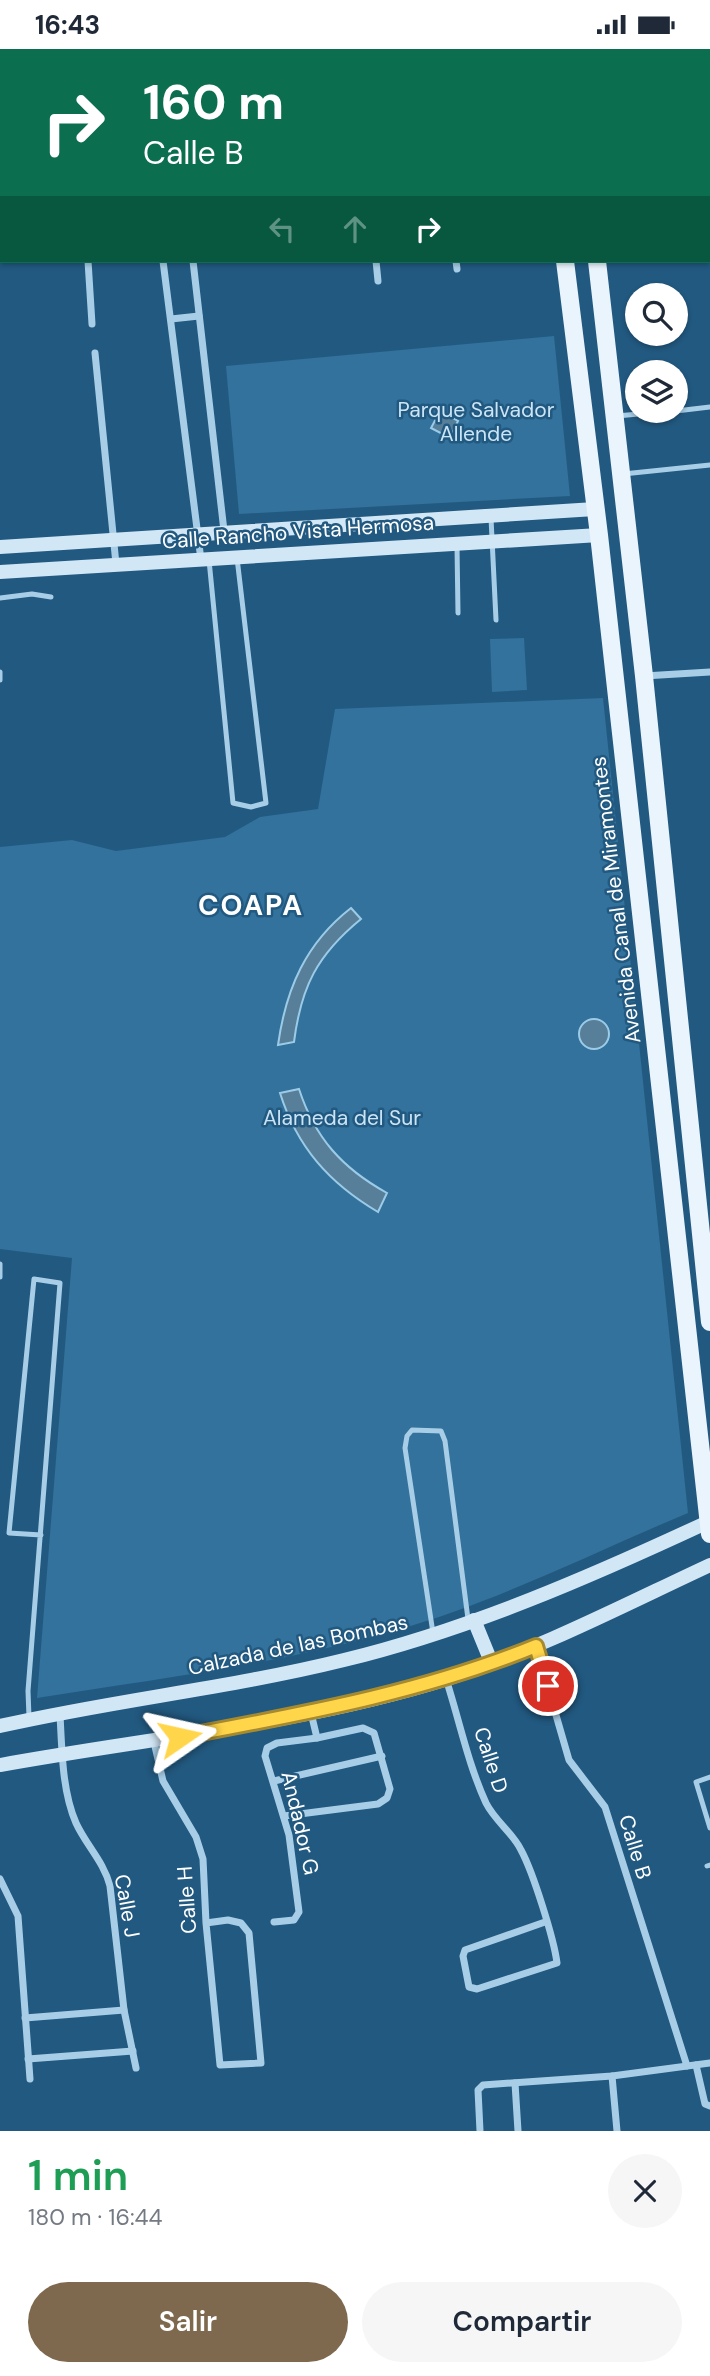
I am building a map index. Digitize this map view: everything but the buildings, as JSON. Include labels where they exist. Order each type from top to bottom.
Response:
[{"type":"main road","name":"Avenida Canal de Miramontes","points":[[565,263],[599,535],[709,1526]]},
{"type":"main road","points":[[597,263],[644,677],[710,1322]]},
{"type":"main road","name":"Calle Rancho Vista Hermosa","points":[[0,547],[595,509]]},
{"type":"main road","name":"Calle Rancho Vista Hermosa","points":[[0,572],[599,535]]},
{"type":"main road","name":"Calzada de las Bombas","points":[[0,1726],[342,1661],[433,1636],[709,1526]]},
{"type":"main road","points":[[0,1765],[153,1742],[310,1712],[446,1679],[536,1646],[710,1565]]},
{"type":"main road","points":[[471,1621],[492,1664]]},
{"type":"street","points":[[88,263],[92,324]]},
{"type":"street","points":[[163,263],[196,533],[205,560]]},
{"type":"street","points":[[192,263],[224,531]]},
{"type":"street","points":[[376,263],[378,281]]},
{"type":"street","points":[[171,319],[199,316]]},
{"type":"street","points":[[95,353],[116,565]]},
{"type":"street","points":[[644,677],[710,672]]},
{"type":"street","name":"Calle B","points":[[536,1646],[569,1760],[605,1807],[687,2066]]},
{"type":"street","name":"Calle D","points":[[446,1679],[485,1800],[502,1828],[521,1848],[545,1922],[558,1963],[477,1989],[469,1987],[463,1956],[465,1950],[545,1922]]},
{"type":"street","points":[[284,1816],[378,1804],[387,1798],[390,1789],[374,1733],[363,1728],[317,1738],[310,1712]]},
{"type":"street","name":"Calle J","points":[[60,1715],[62,1754],[73,1816],[107,1874],[110,1886],[124,2010],[136,2068]]},
{"type":"street","name":"Andador G","points":[[274,1922],[294,1920],[299,1912],[284,1816],[265,1756],[267,1748],[277,1743],[317,1738]]},
{"type":"street","name":"Calle H","points":[[153,1742],[163,1780],[196,1837],[203,1859],[206,1923],[220,2065],[261,2063],[248,1933],[240,1923],[228,1920],[206,1923]]},
{"type":"street","points":[[274,1781],[382,1756]]},
{"type":"street","points":[[0,1879],[18,1916],[30,2079]]},
{"type":"street","points":[[25,2018],[124,2010]]},
{"type":"street","points":[[28,2059],[134,2051]]},
{"type":"street","points":[[480,2131],[478,2090],[483,2085],[612,2076],[710,2063]]},
{"type":"street","points":[[696,2065],[705,2104],[710,2106]]},
{"type":"street","points":[[612,2076],[617,2131]]},
{"type":"street","points":[[515,2083],[518,2131]]},
{"type":"lane","points":[[688,410],[710,407]]},
{"type":"lane","points":[[614,417],[625,416]]},
{"type":"lane","points":[[621,475],[710,465]]},
{"type":"lane","points":[[491,515],[496,620]]},
{"type":"lane","points":[[457,543],[458,613]]},
{"type":"lane","points":[[205,560],[233,803],[251,807],[266,803],[237,558]]},
{"type":"lane","points":[[0,598],[32,594],[51,597]]},
{"type":"lane","points":[[0,672],[0,680]]},
{"type":"lane","points":[[0,1264],[0,1277]]},
{"type":"lane","points":[[29,1719],[28,1691],[41,1535],[60,1283],[34,1279],[9,1532],[41,1535]]},
{"type":"lane","points":[[433,1636],[405,1448],[407,1436],[412,1430],[441,1431],[445,1441],[471,1621]]},
{"type":"lane","points":[[710,1777],[696,1782],[710,1828]]},
{"type":"green space","name":"Parque Salvador Allende","points":[[554,336],[570,496],[239,514],[226,366]]},
{"type":"green space","points":[[524,638],[527,690],[492,692],[490,639]]},
{"type":"green space","name":"Alameda del Sur","points":[[603,698],[688,1513],[471,1606],[397,1630],[263,1661],[37,1698],[72,1258],[0,1249],[0,847],[72,840],[116,851],[225,837],[260,817],[318,809],[335,709]]},
{"type":"shaded area","points":[[440,411],[458,421],[450,438],[431,428]]},
{"type":"shaded area","points":[[351,908],[361,919],[333,946],[314,973],[301,1005],[294,1042],[278,1045],[286,1004],[301,968],[322,936]]},
{"type":"shaded area","points":[[594,1019],[605,1023],[609,1034],[605,1045],[594,1049],[583,1045],[579,1034],[583,1023]]},
{"type":"shaded area","points":[[299,1089],[313,1122],[332,1150],[357,1173],[387,1193],[378,1212],[344,1189],[306,1147],[280,1093]]},
{"type":"district","name":"COAPA","points":[[251,905]]},
{"type":"route","points":[[180,1737],[405,1691],[492,1664],[536,1646],[548,1686]]}]
